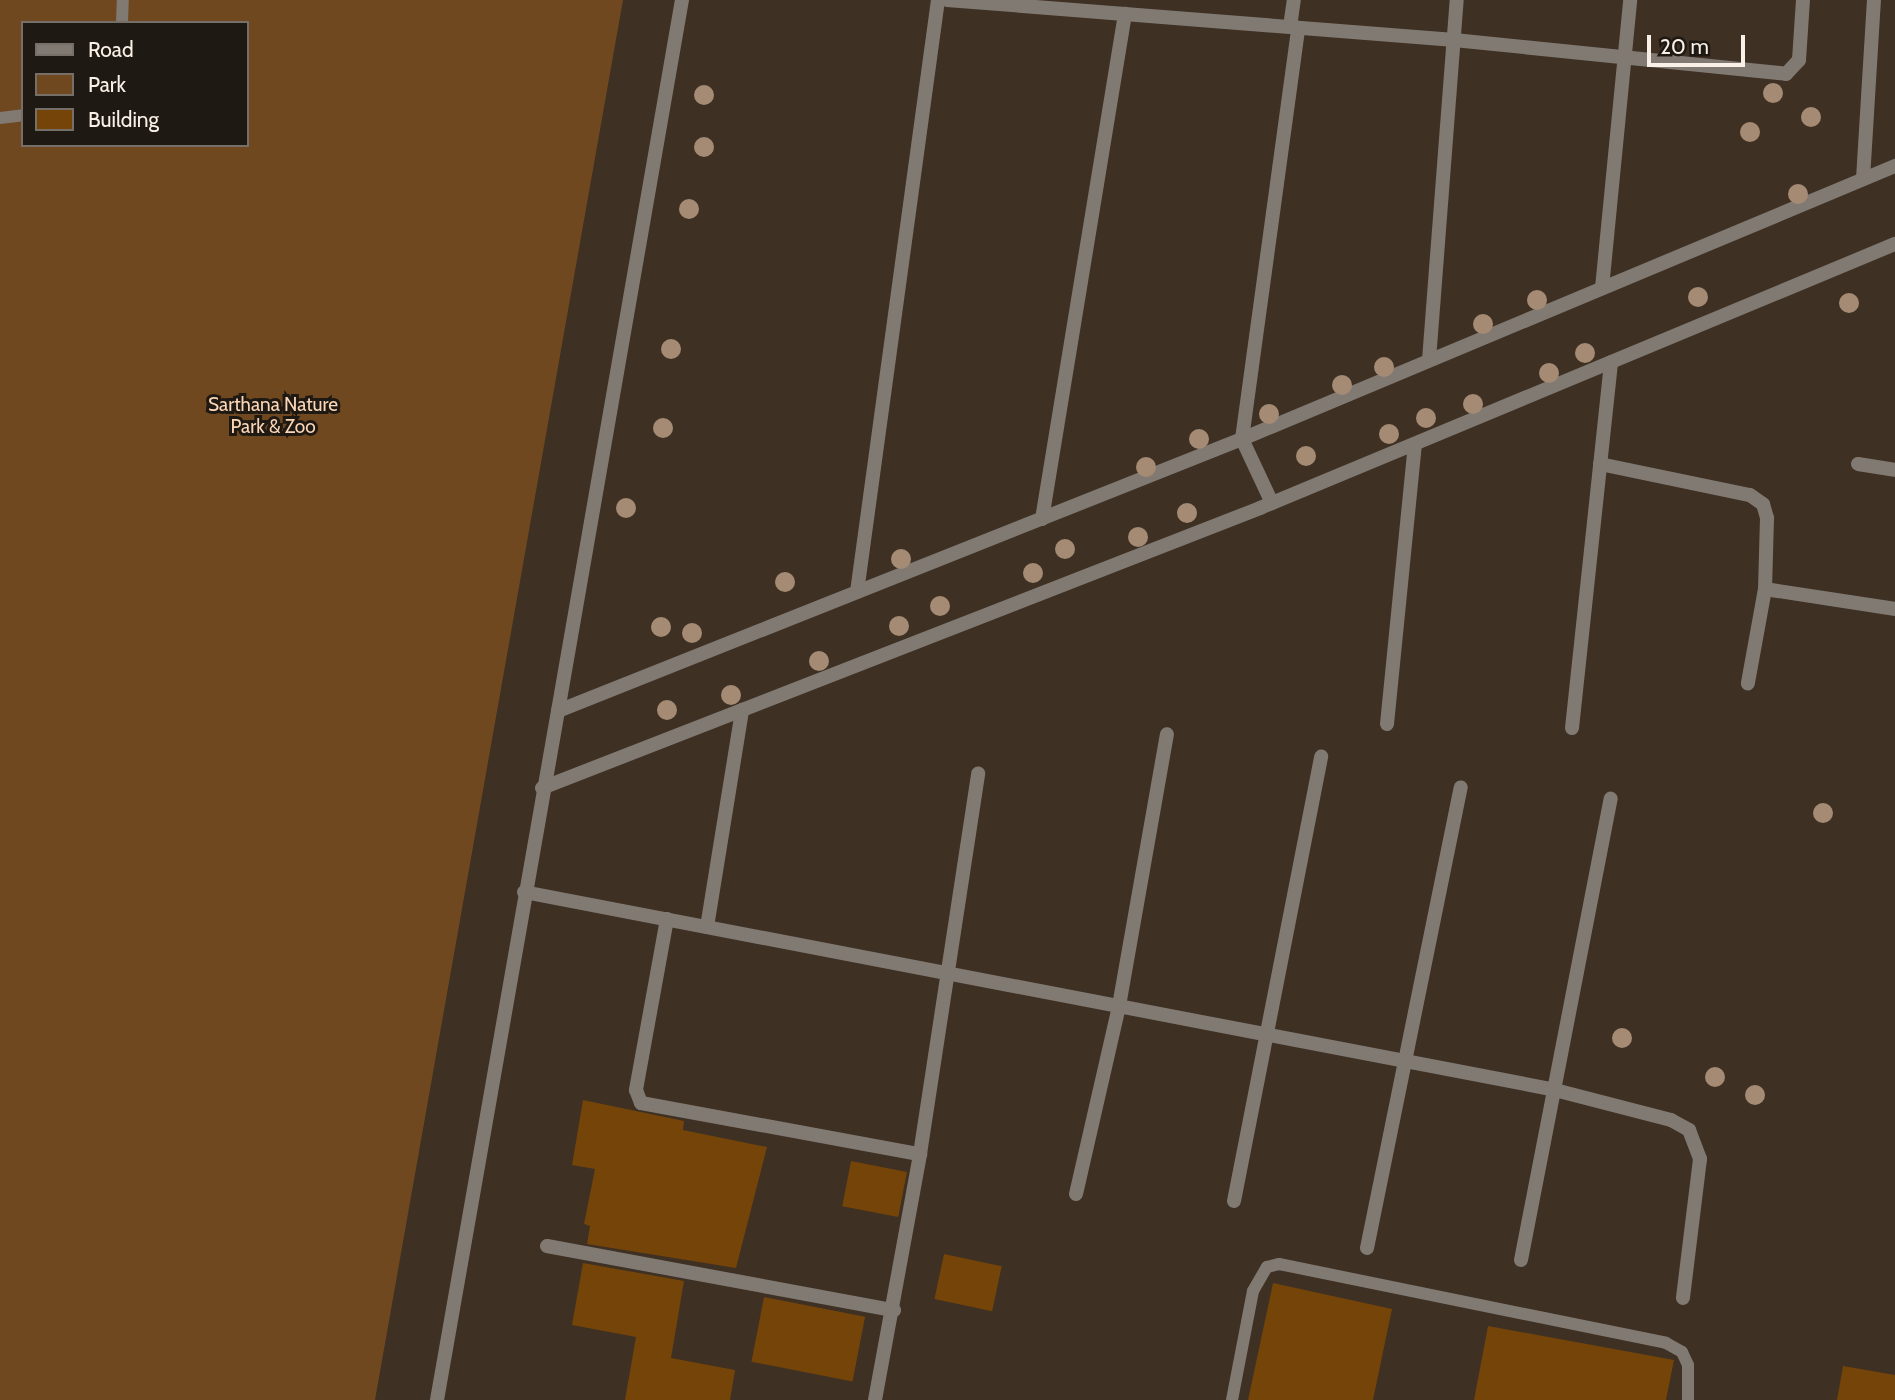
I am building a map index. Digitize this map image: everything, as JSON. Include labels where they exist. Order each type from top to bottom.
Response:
[{"type":"street","points":[[437,1400],[682,0]]},
{"type":"street","points":[[857,592],[938,0]]},
{"type":"street","points":[[947,0],[1054,4],[1125,14],[1454,40],[1786,74],[1799,60],[1803,0]]},
{"type":"street","points":[[1272,503],[1242,439],[1294,27],[1294,0]]},
{"type":"street","points":[[1429,360],[1458,0]]},
{"type":"street","points":[[1602,288],[1630,0]]},
{"type":"street","points":[[1863,179],[1874,0]]},
{"type":"street","points":[[1042,519],[1125,14]]},
{"type":"street","points":[[558,711],[1242,439],[1895,166]]},
{"type":"street","points":[[542,788],[1272,503],[1895,244]]},
{"type":"street","points":[[1572,728],[1611,362]]},
{"type":"street","points":[[1387,724],[1415,444]]},
{"type":"street","points":[[1600,464],[1750,495],[1763,504],[1767,518],[1765,589],[1748,683]]},
{"type":"street","points":[[1858,464],[1895,470]]},
{"type":"street","points":[[1765,589],[1895,610]]},
{"type":"street","points":[[707,927],[742,710]]},
{"type":"street","points":[[1076,1194],[1119,1006],[1167,734]]},
{"type":"street","points":[[1234,1201],[1263,1033],[1321,756]]},
{"type":"street","points":[[875,1400],[894,1310],[920,1154],[944,972],[978,773]]},
{"type":"street","points":[[1367,1248],[1461,788]]},
{"type":"street","points":[[1521,1261],[1550,1089],[1611,799]]},
{"type":"street","points":[[524,892],[1550,1089],[1671,1120],[1689,1130],[1698,1143],[1683,1298]]},
{"type":"street","points":[[667,919],[636,1090],[641,1103],[920,1154]]},
{"type":"street","points":[[547,1246],[894,1310]]},
{"type":"lane","points":[[122,21],[123,0]]},
{"type":"lane","points":[[0,118],[21,115]]},
{"type":"lane","points":[[1232,1400],[1252,1291],[1267,1267],[1279,1264],[1666,1343],[1682,1352],[1688,1365],[1688,1400]]},
{"type":"green space","name":"Sarthana Nature Park & Zoo","points":[[0,0],[623,0],[375,1400],[0,1400]]},
{"type":"building","points":[[583,1100],[684,1121],[683,1130],[767,1147],[736,1268],[587,1244],[590,1226],[584,1224],[595,1169],[572,1165]]},
{"type":"building","points":[[851,1161],[907,1172],[898,1217],[842,1206]]},
{"type":"building","points":[[944,1254],[1002,1266],[992,1311],[934,1299]]},
{"type":"building","points":[[583,1263],[684,1281],[671,1358],[735,1370],[730,1400],[625,1400],[636,1337],[572,1325]]},
{"type":"building","points":[[1273,1283],[1392,1309],[1373,1400],[1248,1400]]},
{"type":"building","points":[[764,1297],[865,1317],[853,1381],[751,1362]]},
{"type":"building","points":[[1488,1326],[1674,1360],[1666,1400],[1474,1400]]},
{"type":"building","points":[[1843,1366],[1895,1375],[1895,1400],[1837,1400]]}]
